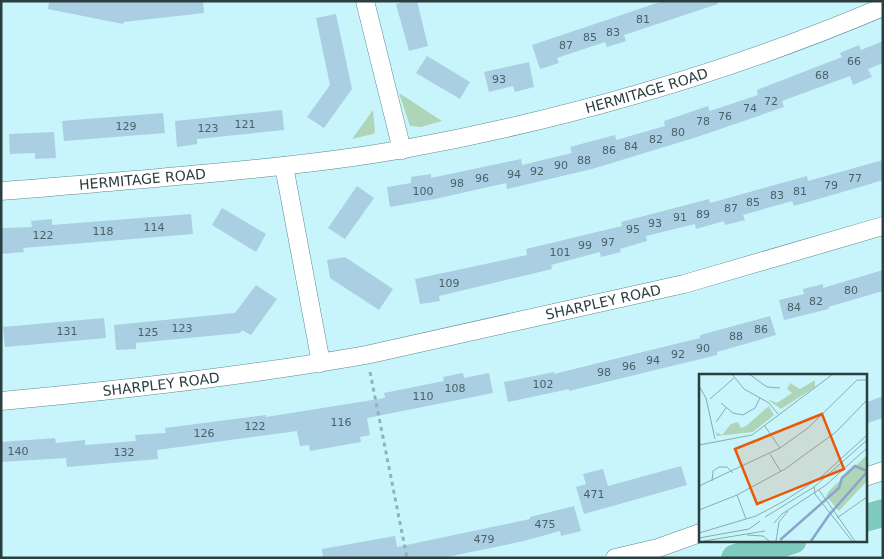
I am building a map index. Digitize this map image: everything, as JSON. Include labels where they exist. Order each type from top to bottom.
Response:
[{"type":"main road","points":[[866,518],[883,513]]},
{"type":"main road","points":[[736,558],[786,542]]},
{"type":"street","points":[[365,1],[402,150]]},
{"type":"street","name":"HERMITAGE ROAD","points":[[1,191],[284,166],[402,150],[491,132],[592,107],[716,70],[883,7]]},
{"type":"street","points":[[284,166],[321,362]]},
{"type":"street","name":"SHARPLEY ROAD","points":[[1,401],[107,391],[366,355],[684,284],[883,226]]},
{"type":"street","points":[[866,477],[883,471]]},
{"type":"street","points":[[614,558],[658,548],[699,533]]},
{"type":"path","points":[[366,355],[406,558]]},
{"type":"green space","points":[[399,93],[442,121],[421,127],[410,126]]},
{"type":"green space","points":[[373,110],[375,132],[352,139]]},
{"type":"building","points":[[49,1],[203,1],[204,13],[124,22],[123,24],[48,9]]},
{"type":"building","points":[[417,1],[428,46],[409,51],[396,4]]},
{"type":"building","points":[[663,1],[717,1],[718,4],[624,35],[626,41],[607,47],[605,42],[557,58],[559,63],[540,69],[532,45]]},
{"type":"building","points":[[336,14],[352,89],[324,128],[307,117],[330,85],[316,18]]},
{"type":"building","points":[[883,41],[883,63],[868,69],[872,77],[853,85],[850,76],[782,101],[784,107],[697,137],[592,169],[507,189],[506,183],[390,207],[387,187],[411,183],[411,177],[431,174],[431,178],[521,159],[522,165],[572,153],[570,147],[615,135],[616,140],[665,126],[664,121],[708,106],[710,111],[758,95],[757,90],[842,57],[840,53],[859,45],[861,50]]},
{"type":"building","points":[[427,56],[470,82],[460,99],[416,73]]},
{"type":"building","points":[[529,62],[534,87],[515,92],[513,86],[489,92],[484,72]]},
{"type":"building","points":[[282,110],[284,130],[197,139],[197,144],[177,147],[175,121]]},
{"type":"building","points":[[163,113],[165,133],[64,141],[62,121]]},
{"type":"building","points":[[54,132],[56,158],[35,159],[35,153],[10,154],[9,134]]},
{"type":"building","points":[[883,160],[883,180],[794,206],[792,201],[743,215],[745,220],[725,225],[724,221],[696,229],[695,224],[646,236],[647,241],[620,249],[621,252],[601,257],[600,252],[551,265],[552,269],[439,296],[440,301],[420,304],[415,279],[527,255],[526,249],[622,226],[621,222],[709,199],[710,203],[807,176],[808,181]]},
{"type":"building","points":[[357,186],[374,198],[345,239],[328,228]]},
{"type":"building","points":[[222,208],[266,234],[256,252],[212,225]]},
{"type":"building","points":[[191,214],[193,234],[23,248],[24,252],[1,254],[2,228],[32,227],[31,221],[52,219],[52,225]]},
{"type":"building","points":[[345,257],[393,289],[379,310],[330,278],[327,260]]},
{"type":"building","points":[[883,270],[883,291],[828,307],[829,309],[784,320],[779,300],[804,294],[803,289],[823,284],[823,288]]},
{"type":"building","points":[[256,285],[277,299],[251,335],[242,330],[240,333],[136,343],[136,349],[116,350],[114,325],[235,313]]},
{"type":"building","points":[[770,316],[776,335],[717,352],[717,355],[569,391],[569,389],[508,402],[504,382],[554,372],[554,374],[700,338],[700,335]]},
{"type":"building","points":[[104,318],[106,338],[5,347],[3,327]]},
{"type":"building","points":[[463,373],[464,378],[489,373],[493,393],[367,418],[370,435],[360,437],[361,442],[310,451],[309,445],[300,446],[297,431],[157,450],[158,459],[67,467],[66,458],[1,462],[1,442],[55,438],[56,443],[85,440],[85,445],[136,441],[135,435],[166,433],[165,428],[266,415],[266,417],[385,398],[384,393],[444,381],[443,377]]},
{"type":"building","points":[[883,396],[883,418],[866,424],[866,403]]},
{"type":"building","points":[[681,466],[687,485],[584,514],[576,487],[586,484],[583,474],[603,469],[608,486]]},
{"type":"building","points":[[574,506],[581,531],[561,536],[560,531],[524,541],[442,558],[323,558],[322,549],[395,536],[397,547],[530,519],[530,517]]}]
